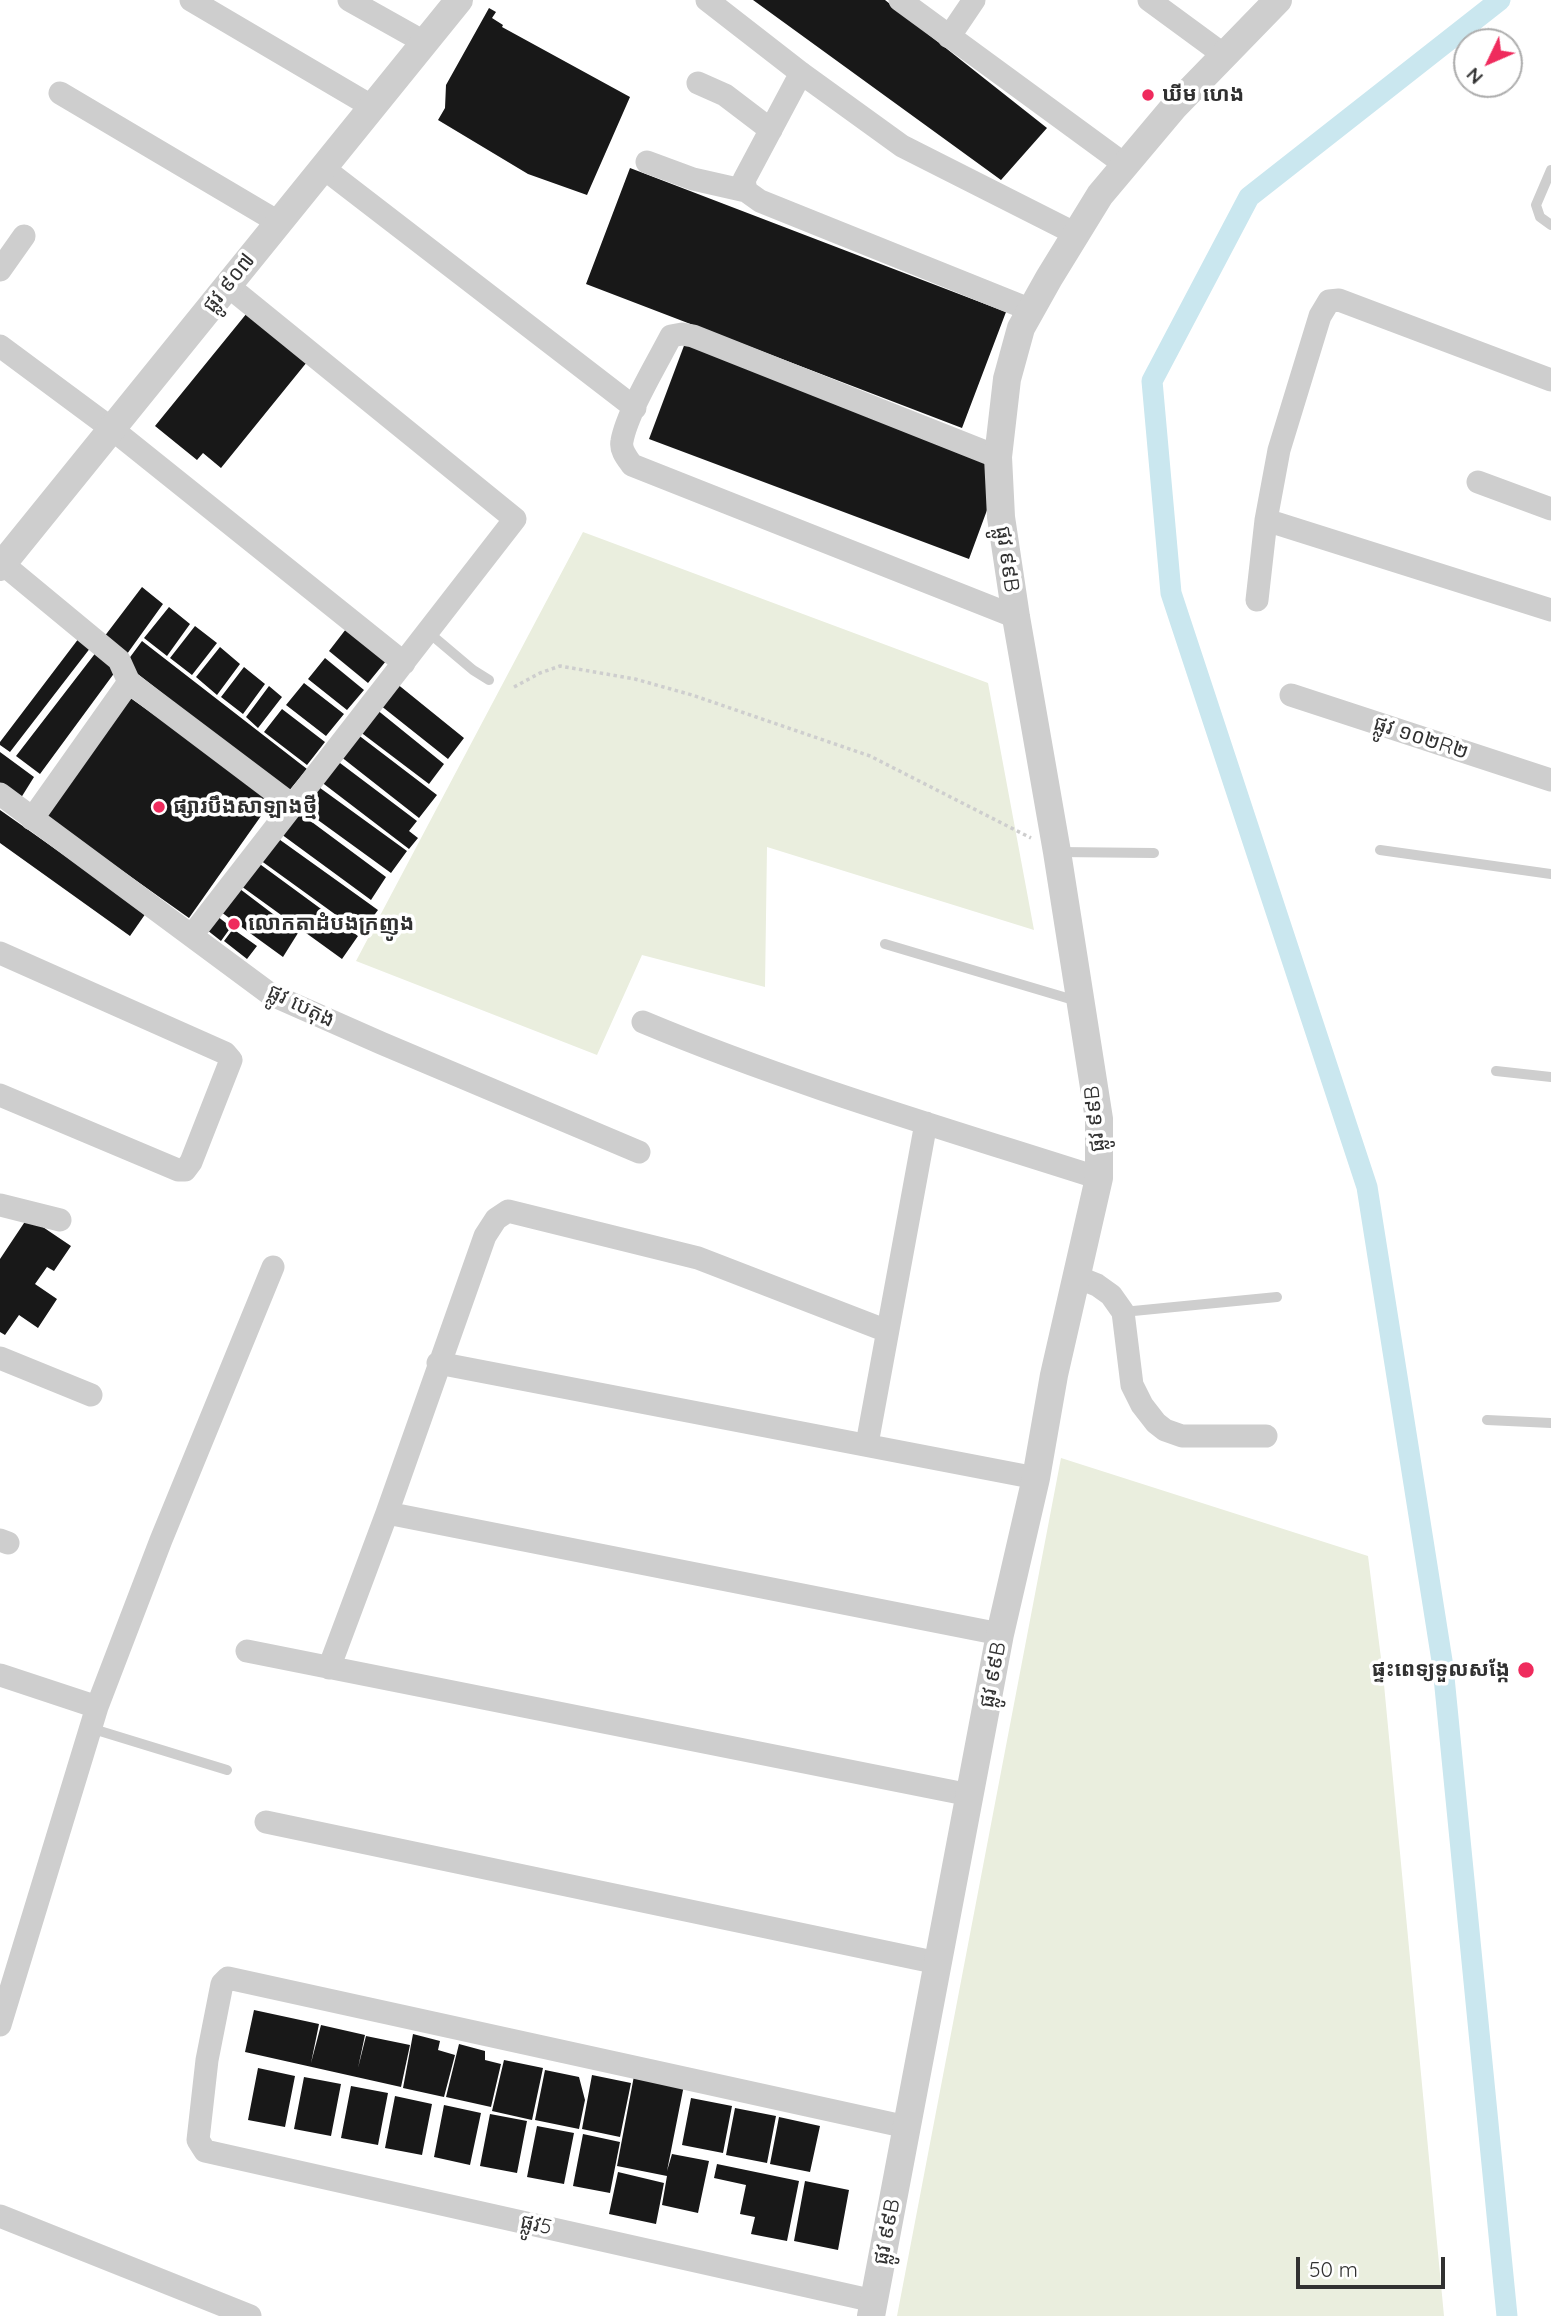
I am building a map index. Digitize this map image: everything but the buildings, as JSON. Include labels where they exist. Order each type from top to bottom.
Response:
[{"type":"street","points":[[191,0],[371,106]]},
{"type":"street","points":[[349,0],[424,42]]},
{"type":"street","name":"ផ្លូវ ៩០៧","points":[[1,566],[459,0]]},
{"type":"street","points":[[707,0],[902,146],[1076,234]]},
{"type":"street","points":[[900,0],[1124,164]]},
{"type":"street","points":[[949,37],[974,0]]},
{"type":"street","points":[[1149,0],[1224,55]]},
{"type":"street","name":"ផ្លូវ ៩៩B","points":[[872,2308],[1000,1634],[1036,1478],[1054,1375],[1099,1178],[1099,1119],[1001,517],[998,457],[1007,379],[1021,328],[1100,195],[1174,107],[1278,0]]},
{"type":"street","points":[[746,191],[744,180],[801,73]]},
{"type":"street","points":[[698,83],[725,96],[771,130]]},
{"type":"street","points":[[61,93],[278,222]]},
{"type":"street","points":[[647,162],[692,179],[746,191],[760,201],[1031,310]]},
{"type":"street","points":[[322,167],[635,408]]},
{"type":"street","points":[[0,270],[24,236]]},
{"type":"street","points":[[192,935],[516,519],[228,285]]},
{"type":"street","points":[[1258,600],[1266,520],[1279,450],[1320,316],[1328,301],[1339,300],[1551,380]]},
{"type":"street","points":[[998,457],[693,336],[682,334],[671,336],[635,408],[621,443],[624,454],[632,465],[1016,617]]},
{"type":"street","points":[[0,346],[111,429],[404,663]]},
{"type":"street","points":[[1478,482],[1551,509]]},
{"type":"street","points":[[1266,520],[1551,610]]},
{"type":"street","points":[[1,566],[119,660],[128,682],[292,805]]},
{"type":"street","points":[[32,819],[128,682]]},
{"type":"street","name":"ផ្លូវ ១០២R២","points":[[1291,695],[1551,780]]},
{"type":"street","name":"ផ្លូវ បេតុង","points":[[0,794],[270,994],[639,1152]]},
{"type":"street","points":[[0,953],[225,1053],[231,1060],[191,1162],[185,1170],[178,1170],[0,1095]]},
{"type":"street","points":[[643,1022],[700,1046],[926,1123],[1099,1178]]},
{"type":"street","points":[[867,1444],[926,1123]]},
{"type":"street","points":[[0,1205],[60,1220]]},
{"type":"street","points":[[329,1668],[485,1236],[496,1219],[508,1211],[698,1258],[887,1331]]},
{"type":"street","points":[[0,2025],[7,1967],[93,1717],[161,1540],[274,1267]]},
{"type":"street","points":[[1077,1277],[1097,1285],[1111,1295],[1123,1312],[1132,1385],[1142,1405],[1156,1423],[1165,1430],[1182,1436],[1266,1436]]},
{"type":"street","points":[[0,1358],[92,1395]]},
{"type":"street","points":[[438,1363],[1036,1478]]},
{"type":"street","points":[[387,1513],[1000,1634]]},
{"type":"street","points":[[247,1651],[970,1795]]},
{"type":"street","points":[[0,1675],[93,1717]]},
{"type":"street","points":[[266,1822],[938,1963]]},
{"type":"street","name":"ផ្លូវ5","points":[[872,2308],[205,2151],[198,2140],[207,2060],[222,1983],[228,1978],[907,2127]]},
{"type":"street","points":[[0,2216],[250,2316]]},
{"type":"lane","points":[[1551,170],[1536,205],[1540,216],[1551,225]]},
{"type":"lane","points":[[428,632],[489,680]]},
{"type":"lane","points":[[1380,850],[1551,874]]},
{"type":"lane","points":[[1057,852],[1154,853]]},
{"type":"lane","points":[[885,944],[1080,1002]]},
{"type":"lane","points":[[1496,1071],[1551,1077]]},
{"type":"lane","points":[[1123,1312],[1277,1297]]},
{"type":"lane","points":[[1487,1420],[1551,1423]]},
{"type":"lane","points":[[93,1717],[227,1770]]},
{"type":"path","points":[[514,687],[560,666],[635,679],[692,695],[870,757],[1057,852]]},
{"type":"green space","points":[[583,532],[988,683],[1034,930],[767,847],[765,987],[642,955],[597,1055],[356,961]]},
{"type":"green space","points":[[1061,1458],[1368,1556],[1383,1674],[1444,2316],[897,2316]]},
{"type":"waterway","points":[[1500,0],[1249,197],[1152,381],[1171,593],[1367,1187],[1443,1667],[1507,2316]]},
{"type":"place","name":"ឃីម ហេង","points":[[1148,95]]},
{"type":"place","name":"ផ្សារបឹងសាឡាងថ្មី","points":[[159,807]]},
{"type":"place","name":"លោកតាដំបងក្រញូង","points":[[234,924]]},
{"type":"place","name":"ផ្ទះពេទ្យទួលសង្កែ","points":[[1526,1670]]}]
